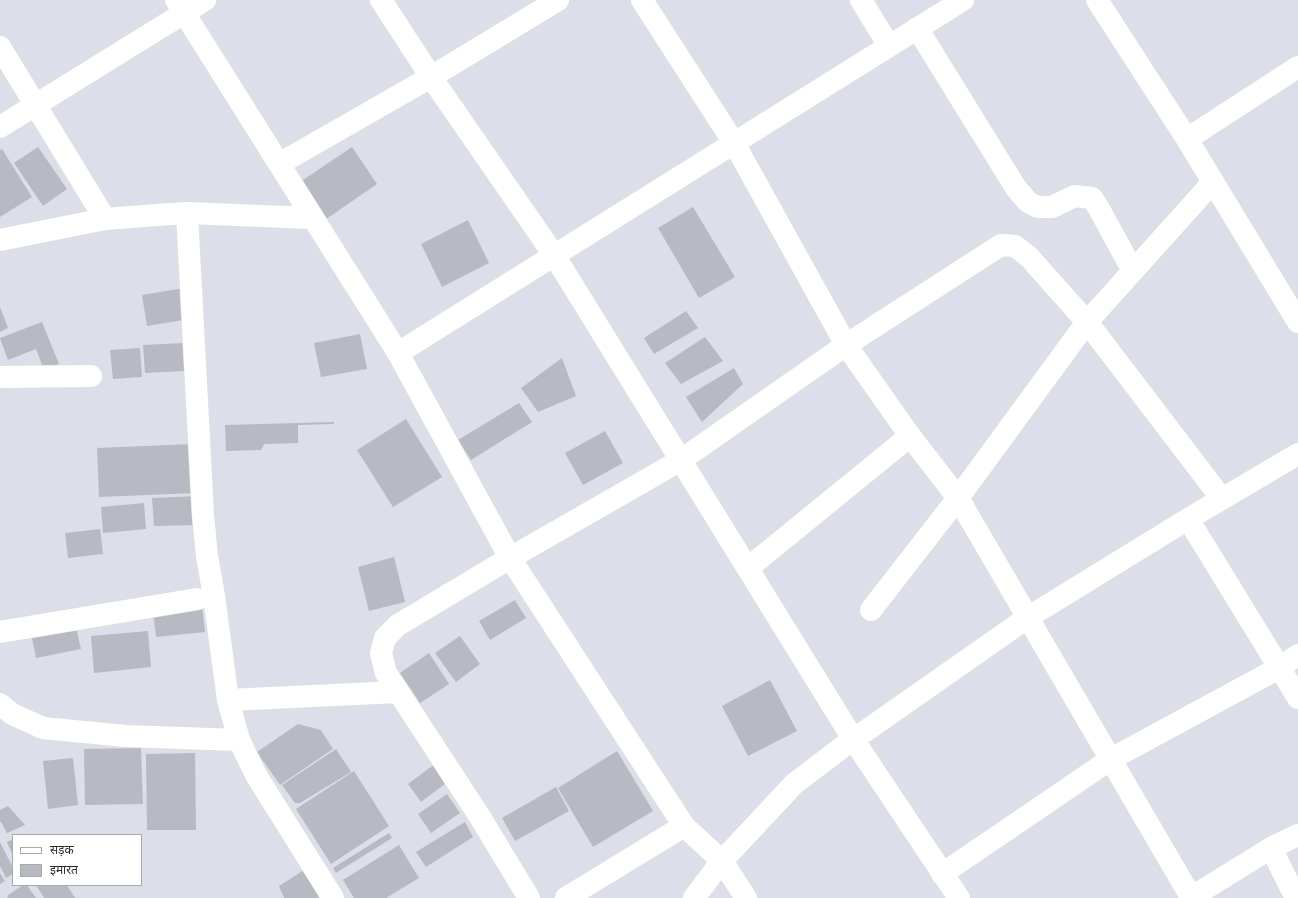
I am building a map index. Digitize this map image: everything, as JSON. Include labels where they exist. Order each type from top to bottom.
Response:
[{"type":"street","points":[[0,127],[180,7],[205,0]]},
{"type":"street","points":[[381,0],[431,77],[554,255],[853,739],[959,898]]},
{"type":"street","points":[[279,164],[431,77],[558,0]]},
{"type":"street","points":[[642,0],[734,143],[846,345],[910,436],[958,498],[1191,897],[1271,848],[1298,835]]},
{"type":"street","points":[[861,0],[889,46]]},
{"type":"street","points":[[398,353],[963,0]]},
{"type":"street","points":[[1097,0],[1187,139],[1298,322]]},
{"type":"street","points":[[180,7],[398,353],[510,558],[684,826],[722,861],[746,898]]},
{"type":"street","points":[[917,28],[1016,188],[1028,202],[1038,207],[1052,207],[1075,196],[1092,198],[1133,271]]},
{"type":"street","points":[[0,47],[105,219]]},
{"type":"street","points":[[1187,139],[1298,67]]},
{"type":"street","points":[[871,610],[958,498],[1086,322],[1213,182]]},
{"type":"street","points":[[0,240],[105,219],[187,213],[312,218]]},
{"type":"street","points":[[187,213],[203,515],[207,556],[228,700],[239,740],[256,775],[333,898]]},
{"type":"street","points":[[529,898],[480,817],[386,673],[381,653],[385,638],[398,625],[510,558],[681,460],[846,345],[1001,245],[1015,246],[1029,257],[1086,322],[1222,499]]},
{"type":"street","points":[[0,377],[91,376]]},
{"type":"street","points":[[748,568],[910,436]]},
{"type":"street","points":[[694,898],[722,861],[794,784],[853,739],[1027,618],[1188,519],[1298,454]]},
{"type":"street","points":[[1188,519],[1298,698]]},
{"type":"street","points":[[0,632],[197,599]]},
{"type":"street","points":[[942,874],[1111,759],[1279,668],[1298,655]]},
{"type":"street","points":[[228,700],[398,692]]},
{"type":"street","points":[[0,704],[12,714],[43,728],[125,736],[239,740]]},
{"type":"street","points":[[566,898],[684,826]]},
{"type":"street","points":[[1271,848],[1296,898]]},
{"type":"building","points":[[38,147],[67,189],[43,206],[14,163]]},
{"type":"building","points":[[352,147],[377,184],[319,224],[294,186]]},
{"type":"building","points":[[2,149],[32,197],[0,217],[0,150]]},
{"type":"building","points":[[693,207],[735,277],[699,298],[658,228]]},
{"type":"building","points":[[468,220],[489,263],[442,287],[421,244]]},
{"type":"building","points":[[184,288],[189,319],[147,326],[142,295]]},
{"type":"building","points":[[0,307],[8,328],[0,332]]},
{"type":"building","points":[[686,311],[698,328],[654,354],[644,338]]},
{"type":"building","points":[[42,322],[59,364],[44,370],[36,349],[8,360],[0,338]]},
{"type":"building","points":[[360,334],[367,369],[321,377],[314,343]]},
{"type":"building","points":[[705,337],[723,361],[681,384],[665,363]]},
{"type":"building","points":[[184,343],[186,371],[145,373],[143,345]]},
{"type":"building","points":[[140,348],[142,377],[113,379],[110,350]]},
{"type":"building","points":[[562,358],[576,396],[538,412],[521,388]]},
{"type":"building","points":[[734,368],[743,384],[702,422],[686,397]]},
{"type":"building","points":[[519,403],[532,422],[471,460],[458,440]]},
{"type":"building","points":[[406,419],[442,477],[393,507],[357,450]]},
{"type":"building","points":[[334,422],[334,424],[298,425],[298,443],[264,444],[261,450],[226,451],[225,425]]},
{"type":"building","points":[[605,431],[623,463],[583,485],[565,453]]},
{"type":"building","points":[[194,444],[196,493],[99,497],[97,448]]},
{"type":"building","points":[[198,496],[199,525],[154,526],[152,498]]},
{"type":"building","points":[[144,503],[146,529],[103,533],[101,507]]},
{"type":"building","points":[[100,529],[103,554],[68,558],[65,533]]},
{"type":"building","points":[[394,557],[405,602],[369,611],[358,567]]},
{"type":"building","points":[[201,597],[205,632],[156,637],[152,602]]},
{"type":"building","points":[[515,600],[526,618],[490,640],[479,621]]},
{"type":"building","points":[[74,619],[81,649],[36,658],[30,628]]},
{"type":"building","points":[[148,631],[151,667],[94,673],[91,636]]},
{"type":"building","points":[[460,636],[480,664],[456,682],[435,653]]},
{"type":"building","points":[[429,653],[449,684],[420,703],[400,673]]},
{"type":"building","points":[[770,680],[797,731],[748,756],[722,706]]},
{"type":"building","points":[[298,724],[321,730],[333,749],[280,785],[257,752]]},
{"type":"building","points":[[141,748],[143,804],[85,805],[84,749]]},
{"type":"building","points":[[336,749],[351,772],[300,803],[295,803],[282,785]]},
{"type":"building","points":[[617,751],[653,811],[593,847],[558,788]]},
{"type":"building","points":[[195,753],[196,830],[147,830],[146,754]]},
{"type":"building","points":[[73,758],[78,805],[48,809],[43,761]]},
{"type":"building","points":[[436,763],[449,781],[421,802],[408,784]]},
{"type":"building","points":[[354,771],[389,826],[331,864],[296,809]]},
{"type":"building","points":[[556,787],[569,811],[515,841],[502,818]]},
{"type":"building","points":[[447,794],[460,813],[431,833],[418,814]]},
{"type":"building","points":[[8,806],[25,825],[7,833],[0,822],[0,810]]},
{"type":"building","points":[[465,822],[473,837],[426,867],[416,852]]},
{"type":"building","points":[[389,833],[392,838],[336,873],[333,868]]},
{"type":"building","points":[[12,840],[12,854],[7,842]]},
{"type":"building","points":[[0,842],[12,866],[12,875],[6,878],[0,866]]},
{"type":"building","points":[[399,845],[419,878],[386,898],[354,898],[343,880]]},
{"type":"building","points":[[304,870],[323,898],[284,898],[279,886]]},
{"type":"building","points":[[0,873],[5,881],[0,884]]},
{"type":"building","points":[[22,886],[28,886],[36,898],[8,898],[7,896]]},
{"type":"building","points":[[37,886],[68,886],[75,898],[44,898]]}]
